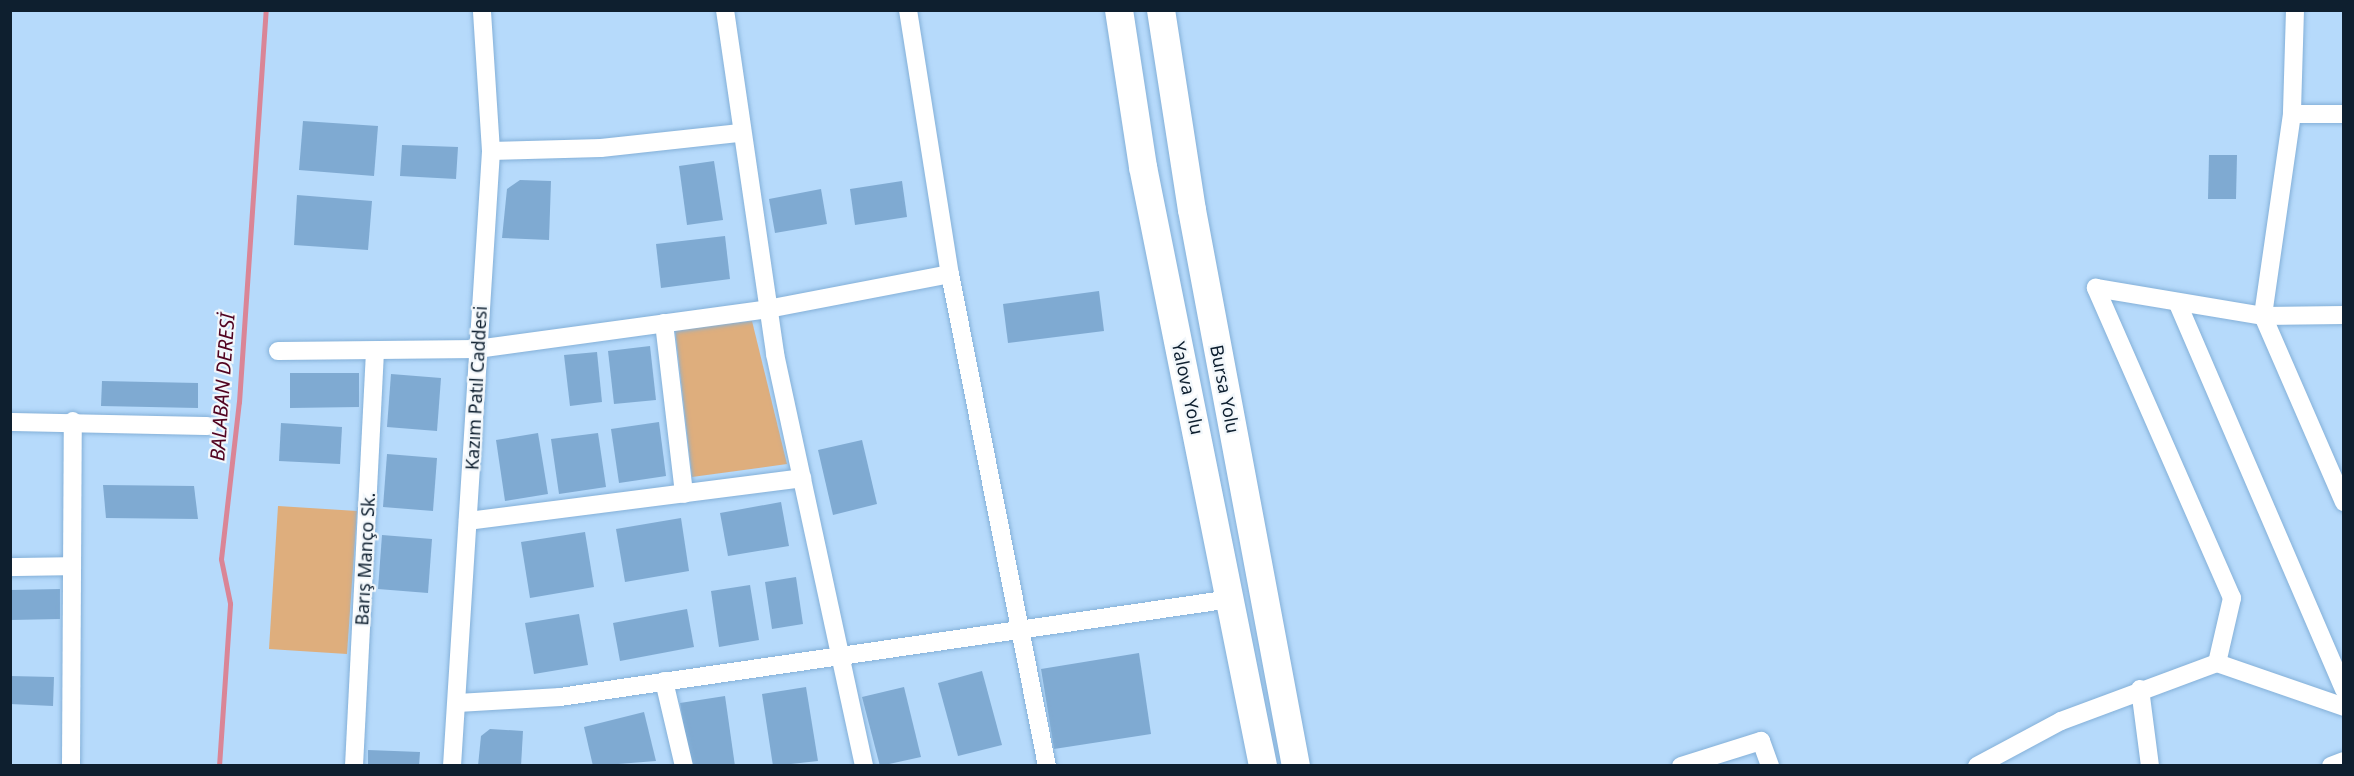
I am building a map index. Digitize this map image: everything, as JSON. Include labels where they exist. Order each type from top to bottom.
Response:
[{"type":"highway","name":"Yalova Yolu","points":[[1119,10],[1143,166],[1263,765]]},
{"type":"highway","name":"Bursa Yolu","points":[[1161,10],[1192,210],[1296,765]]},
{"type":"street","name":"Kazım Patıl Caddesi","points":[[452,765],[458,703],[477,349],[491,151],[482,10]]},
{"type":"street","points":[[725,10],[740,133],[768,309],[864,765]]},
{"type":"street","points":[[908,10],[950,274],[1047,765]]},
{"type":"street","points":[[2295,10],[2292,114],[2264,316],[2343,502]]},
{"type":"street","points":[[2292,114],[2343,114]]},
{"type":"street","points":[[491,151],[601,148],[740,133]]},
{"type":"street","points":[[279,351],[375,353],[477,349],[768,309],[950,274]]},
{"type":"street","points":[[2217,663],[2232,598],[2096,288],[2178,304],[2264,316],[2343,315]]},
{"type":"street","points":[[2178,304],[2343,690]]},
{"type":"street","points":[[664,323],[684,494]]},
{"type":"street","name":"Barış Manço Sk.","points":[[354,765],[375,353]]},
{"type":"street","points":[[10,422],[73,421],[208,426]]},
{"type":"street","points":[[70,765],[73,421]]},
{"type":"street","points":[[468,521],[802,478]]},
{"type":"street","points":[[10,567],[72,566]]},
{"type":"street","points":[[458,703],[560,697],[841,654],[1022,632],[1231,599]]},
{"type":"street","points":[[1977,765],[2061,721],[2140,689],[2217,663],[2343,707]]},
{"type":"street","points":[[664,681],[684,765]]},
{"type":"street","points":[[2140,689],[2151,765]]},
{"type":"street","points":[[1682,765],[1761,741],[1770,765]]},
{"type":"street","points":[[2331,765],[2343,761]]},
{"type":"shaded area","points":[[752,321],[787,464],[692,477],[675,329]]},
{"type":"shaded area","points":[[278,506],[357,511],[347,654],[269,649]]},
{"type":"building","points":[[303,121],[378,126],[374,176],[299,170]]},
{"type":"building","points":[[402,145],[458,147],[456,179],[400,176]]},
{"type":"building","points":[[2209,155],[2237,155],[2236,199],[2208,199]]},
{"type":"building","points":[[714,161],[723,220],[687,225],[679,166]]},
{"type":"building","points":[[520,180],[551,181],[549,240],[502,238],[507,189]]},
{"type":"building","points":[[902,181],[907,217],[855,225],[850,189]]},
{"type":"building","points":[[821,189],[827,224],[775,233],[769,199]]},
{"type":"building","points":[[297,195],[372,201],[368,250],[294,245]]},
{"type":"building","points":[[725,236],[730,279],[661,288],[656,244]]},
{"type":"building","points":[[1099,291],[1104,331],[1008,343],[1003,304]]},
{"type":"building","points":[[650,346],[656,400],[614,404],[608,351]]},
{"type":"building","points":[[597,352],[602,402],[570,406],[564,355]]},
{"type":"building","points":[[290,373],[359,373],[359,407],[290,408]]},
{"type":"building","points":[[391,374],[441,378],[437,431],[387,427]]},
{"type":"building","points":[[102,381],[198,383],[198,408],[101,406]]},
{"type":"building","points":[[659,422],[666,476],[619,483],[611,429]]},
{"type":"building","points":[[281,423],[342,427],[340,464],[279,461]]},
{"type":"building","points":[[538,433],[548,494],[505,501],[496,440]]},
{"type":"building","points":[[598,433],[606,487],[559,494],[551,439]]},
{"type":"building","points":[[862,440],[877,504],[833,515],[818,450]]},
{"type":"building","points":[[387,454],[437,458],[433,511],[383,507]]},
{"type":"building","points":[[103,485],[194,486],[198,519],[106,518]]},
{"type":"building","points":[[781,502],[789,546],[728,556],[720,513]]},
{"type":"building","points":[[681,518],[689,571],[625,582],[616,529]]},
{"type":"building","points":[[585,532],[594,587],[530,598],[521,542]]},
{"type":"building","points":[[382,535],[432,539],[428,593],[378,589]]},
{"type":"building","points":[[796,577],[803,624],[772,629],[765,582]]},
{"type":"building","points":[[750,585],[759,640],[719,647],[711,591]]},
{"type":"building","points":[[60,589],[60,619],[10,620],[10,590]]},
{"type":"building","points":[[687,609],[694,647],[620,661],[613,623]]},
{"type":"building","points":[[579,614],[588,665],[534,674],[525,623]]},
{"type":"building","points":[[1139,653],[1151,734],[1054,749],[1041,669]]},
{"type":"building","points":[[982,671],[1002,745],[958,756],[938,683]]},
{"type":"building","points":[[10,676],[54,677],[53,706],[10,704]]},
{"type":"building","points":[[806,687],[818,761],[773,766],[762,694]]},
{"type":"building","points":[[904,687],[921,757],[880,766],[862,697]]},
{"type":"building","points":[[725,696],[735,766],[690,766],[680,703]]},
{"type":"building","points":[[644,712],[656,761],[593,766],[584,727]]},
{"type":"building","points":[[490,729],[523,731],[521,766],[478,766],[481,736]]},
{"type":"building","points":[[368,750],[420,752],[419,766],[368,766]]},
{"type":"waterway","name":"BALABAN DERESİ","points":[[219,766],[230,603],[221,559],[239,402],[266,10]]}]
